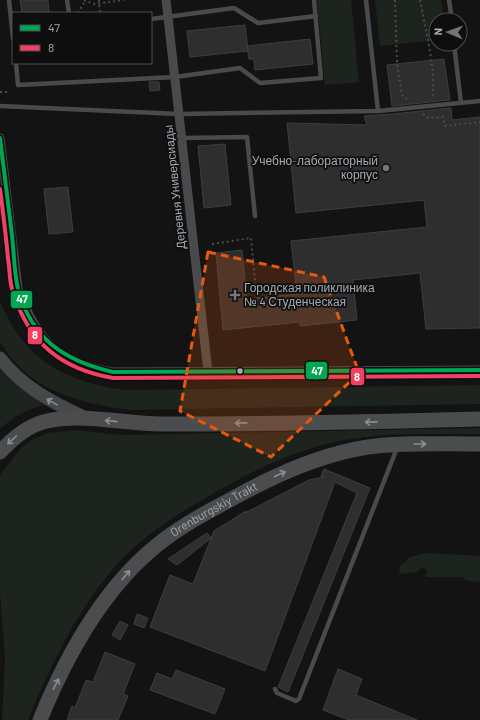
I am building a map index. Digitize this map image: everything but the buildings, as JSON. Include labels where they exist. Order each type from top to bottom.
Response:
[{"type":"main road","points":[[0,358],[25,384],[51,402],[87,419]]},
{"type":"main road","points":[[0,452],[14,438],[30,427],[63,419],[87,419],[160,424],[480,419]]},
{"type":"main road","name":"Orenburgskiy Trakt","points":[[40,720],[51,694],[77,644],[104,602],[132,568],[156,546],[187,524],[259,484],[297,467],[335,454],[368,447],[398,444],[480,444]]},
{"type":"street","name":"Деревня Универсиады","points":[[166,0],[208,372]]},
{"type":"street","points":[[0,138],[18,288],[25,309],[34,326],[62,356],[88,367],[114,372],[480,370]]},
{"type":"lane","points":[[9,0],[12,28]]},
{"type":"lane","points":[[67,0],[69,12]]},
{"type":"lane","points":[[16,64],[18,85],[175,77],[240,68],[260,83],[321,78],[314,0]]},
{"type":"lane","points":[[366,0],[378,111]]},
{"type":"lane","points":[[450,0],[451,12]]},
{"type":"lane","points":[[152,19],[234,8],[258,23],[316,16]]},
{"type":"lane","points":[[455,52],[461,103]]},
{"type":"lane","points":[[0,106],[179,114],[378,111],[480,101]]},
{"type":"lane","points":[[182,138],[247,137],[256,216]]},
{"type":"lane","points":[[275,689],[277,693],[286,698],[296,701],[299,699],[398,444]]},
{"type":"path","points":[[99,0],[100,12]]},
{"type":"path","points":[[78,12],[84,1],[99,4],[124,0]]},
{"type":"path","points":[[395,0],[397,64],[402,95]]},
{"type":"path","points":[[420,0],[434,91]]},
{"type":"path","points":[[0,92],[8,92]]},
{"type":"path","points":[[428,118],[443,117],[445,126],[480,122]]},
{"type":"path","points":[[212,244],[252,238],[256,293]]},
{"type":"highlighted area","points":[[208,252],[324,277],[359,373],[271,457],[180,411]]},
{"type":"shaded area","points":[[317,0],[351,0],[359,82],[325,85]]},
{"type":"shaded area","points":[[375,0],[441,0],[443,12],[428,12],[428,41],[380,46]]},
{"type":"shaded area","points":[[0,302],[10,322],[22,339],[49,365],[65,374],[102,386],[124,390],[480,385],[480,404],[130,410],[92,403],[56,392],[25,372],[12,359],[0,342]]},
{"type":"shaded area","points":[[0,369],[12,381],[44,405],[20,414],[0,429]]},
{"type":"shaded area","points":[[480,428],[480,434],[374,436],[323,445],[272,463],[223,488],[191,507],[140,542],[121,560],[104,580],[74,624],[49,672],[28,720],[2,720],[5,661],[0,593],[0,477],[21,448],[33,439],[48,433],[74,430],[121,435]]},
{"type":"shaded area","points":[[426,553],[480,556],[480,582],[468,581],[462,577],[426,577],[427,570],[422,567],[417,572],[399,574],[400,566],[410,557]]},
{"type":"transit line","name":"47","points":[[0,138],[16,276],[18,289],[24,307],[32,322],[53,346],[80,362],[113,372],[480,370]]},
{"type":"transit line","name":"8","points":[[0,189],[11,284],[20,310],[28,326],[38,339],[50,351],[78,368],[94,374],[113,378],[480,376]]},
{"type":"place","name":"Учебно-лабораторный корпус","points":[[386,168]]},
{"type":"place","name":"Городская поликлиника № 4 Студенческая","points":[[235,295]]}]
